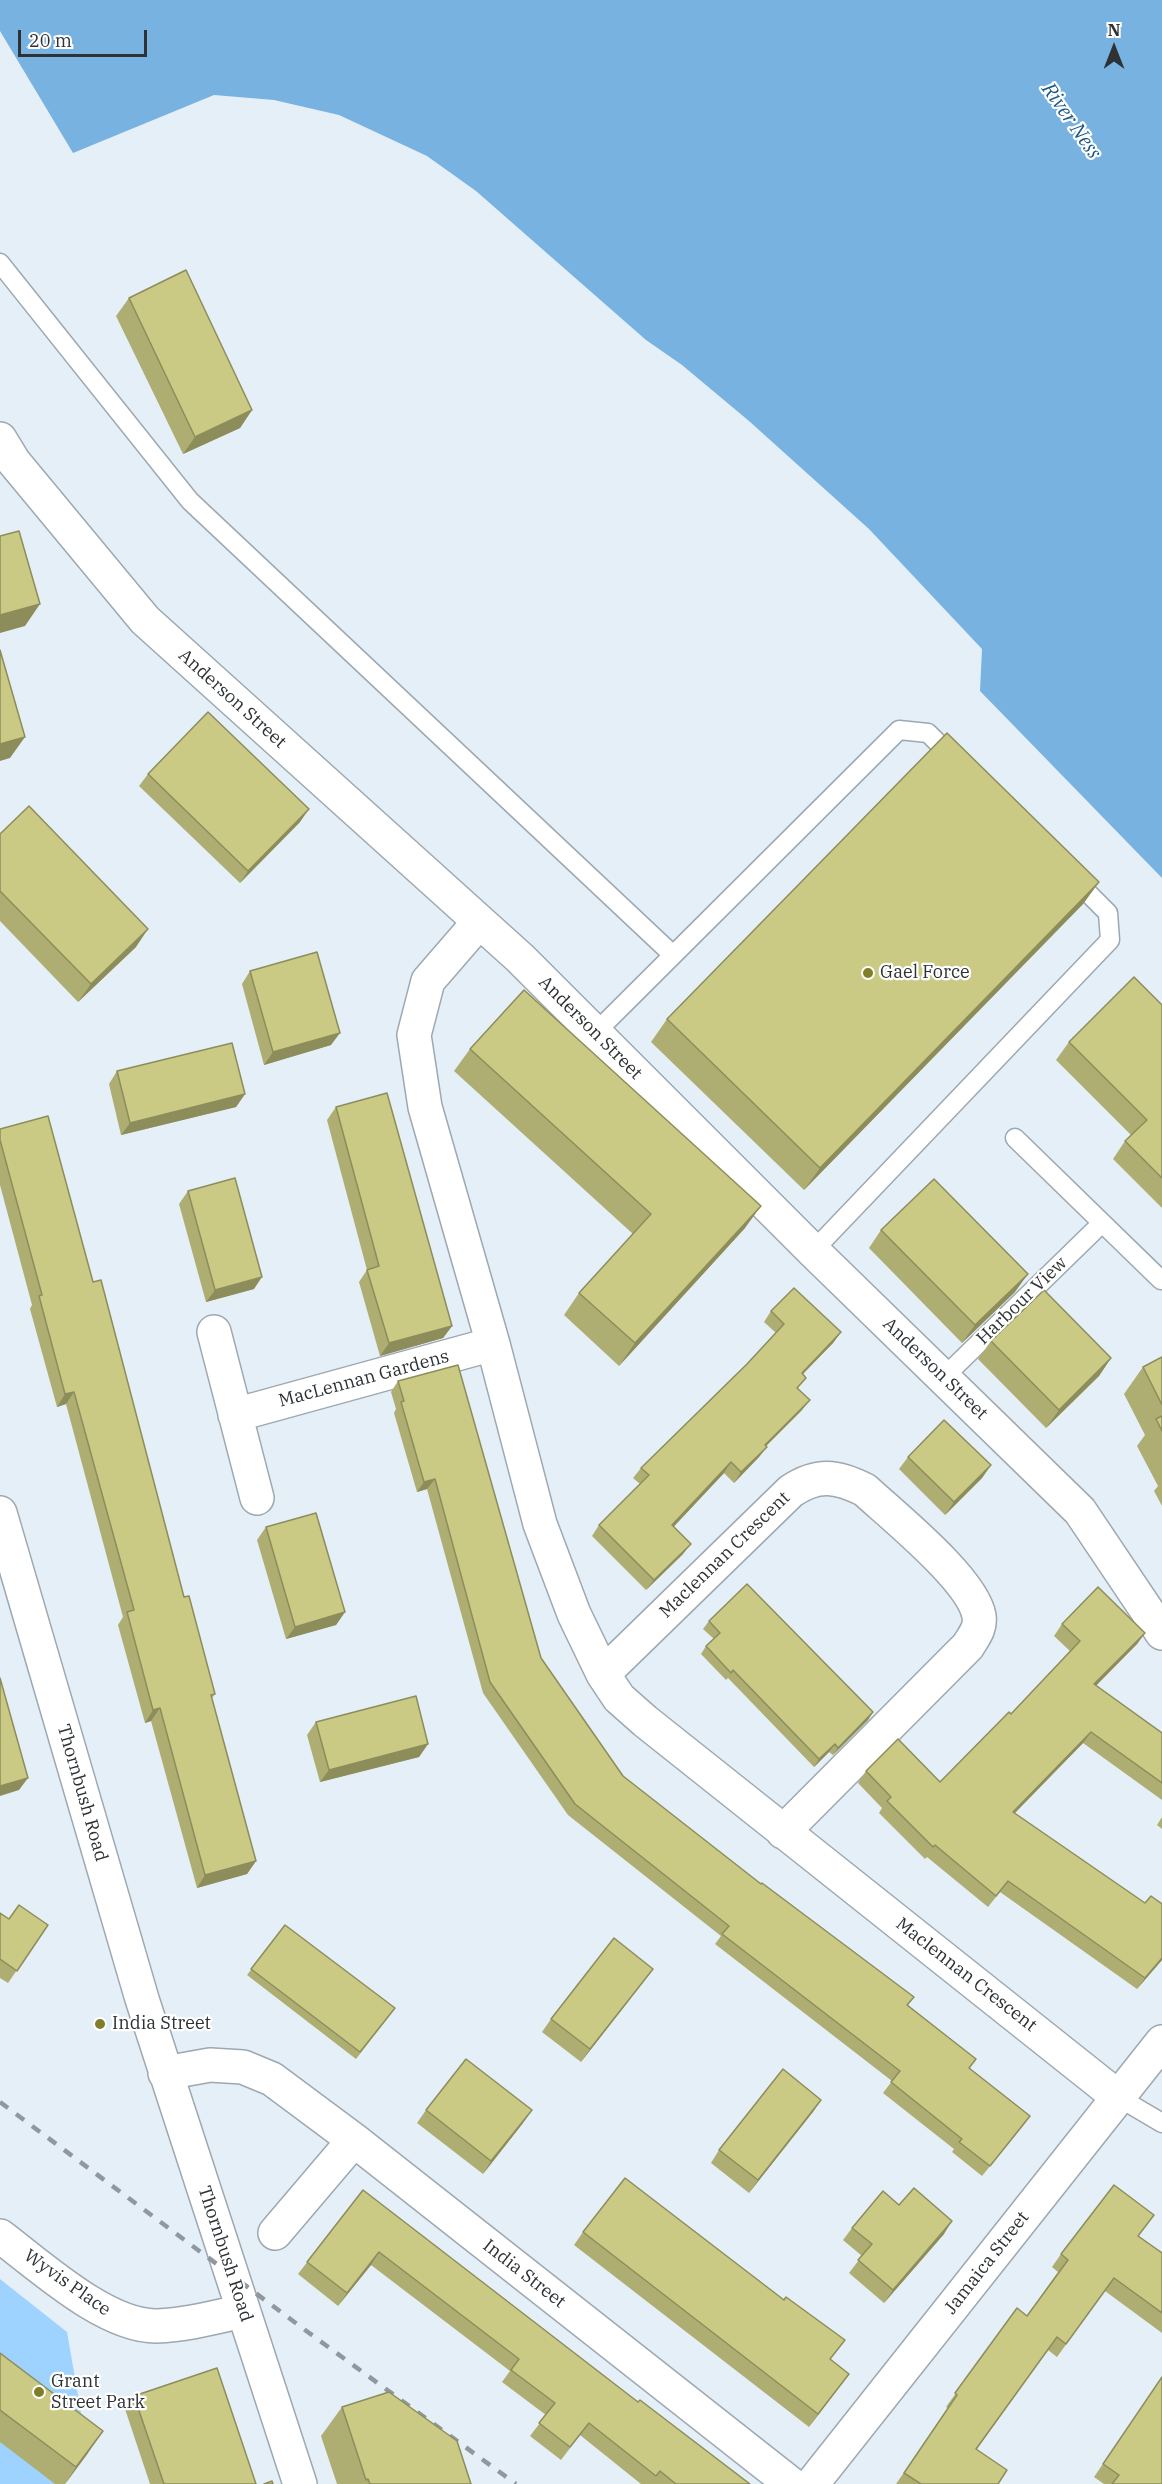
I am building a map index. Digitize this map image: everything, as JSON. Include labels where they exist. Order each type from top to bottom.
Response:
[{"type":"street","name":"Anderson Street","points":[[0,439],[14,462],[145,620],[520,958],[813,1251],[1080,1511],[1162,1633]]},
{"type":"street","name":"Maclennan Crescent","points":[[479,922],[428,981],[414,1035],[425,1107],[494,1344],[540,1524],[574,1614],[603,1674],[620,1698],[645,1721],[1118,2097]]},
{"type":"street","points":[[214,1332],[257,1498]]},
{"type":"street","name":"MacLennan Gardens","points":[[235,1415],[494,1344]]},
{"type":"street","name":"Maclennan Crescent","points":[[603,1674],[791,1491],[806,1481],[825,1477],[846,1480],[865,1490],[958,1577],[979,1615],[978,1629],[968,1646],[783,1832]]},
{"type":"street","name":"Thornbush Road","points":[[0,1512],[165,2073],[300,2484]]},
{"type":"street","name":"Jamaica Street","points":[[812,2484],[1162,2042]]},
{"type":"street","points":[[165,2073],[210,2065],[243,2067],[272,2079],[354,2139],[275,2233]]},
{"type":"street","name":"India Street","points":[[354,2139],[791,2484]]},
{"type":"street","name":"Wyvis Place","points":[[0,2236],[75,2293],[116,2317],[156,2326],[243,2311]]},
{"type":"lane","points":[[0,263],[190,501],[673,955]]},
{"type":"lane","points":[[595,1033],[899,730],[928,733],[969,774]]},
{"type":"lane","points":[[813,1251],[1110,940],[1108,913],[1059,864]]},
{"type":"lane","points":[[1015,1138],[1161,1280]]},
{"type":"lane","name":"Harbour View","points":[[944,1377],[1101,1224]]},
{"type":"lane","points":[[1118,2097],[1162,2123]]},
{"type":"shaded area","name":"Grant Street Park","points":[[0,2279],[67,2332],[88,2453],[65,2484],[0,2484]]},
{"type":"water","name":"River Ness","points":[[0,0],[1162,0],[1162,878],[980,691],[982,649],[869,529],[749,421],[682,365],[646,340],[476,191],[427,156],[339,115],[274,100],[214,95],[73,153],[0,31]]},
{"type":"building","points":[[186,270],[252,410],[195,437],[129,298]]},
{"type":"building","points":[[19,531],[40,604],[0,615],[0,536]]},
{"type":"building","points":[[0,650],[25,737],[0,744]]},
{"type":"building","points":[[208,712],[309,809],[248,871],[148,774]]},
{"type":"building","name":"Gael Force","points":[[947,733],[1099,882],[820,1168],[667,1019]]},
{"type":"building","points":[[29,806],[148,929],[91,984],[0,891],[0,834]]},
{"type":"building","points":[[317,952],[340,1033],[273,1052],[250,971]]},
{"type":"building","points":[[1134,977],[1162,1005],[1162,1178],[1125,1141],[1147,1120],[1069,1042]]},
{"type":"building","points":[[524,990],[761,1206],[635,1343],[579,1293],[651,1214],[470,1049]]},
{"type":"building","points":[[232,1043],[245,1094],[130,1123],[117,1071]]},
{"type":"building","points":[[387,1093],[452,1326],[389,1343],[367,1270],[379,1266],[336,1107]]},
{"type":"building","points":[[48,1116],[93,1282],[101,1280],[184,1597],[189,1596],[215,1694],[211,1695],[256,1861],[205,1875],[160,1708],[153,1710],[127,1612],[134,1610],[74,1392],[65,1394],[39,1296],[42,1295],[0,1140],[0,1129]]},
{"type":"building","points":[[235,1178],[262,1277],[215,1290],[188,1191]]},
{"type":"building","points":[[934,1179],[1028,1274],[975,1325],[881,1230]]},
{"type":"building","points":[[794,1288],[841,1332],[802,1373],[806,1378],[797,1388],[810,1400],[741,1472],[731,1462],[672,1525],[691,1544],[654,1580],[599,1525],[649,1475],[641,1468],[747,1364],[784,1324],[771,1311]]},
{"type":"building","points":[[1044,1290],[1111,1358],[1059,1410],[991,1341]]},
{"type":"building","points":[[1162,1357],[1162,1405],[1143,1367]]},
{"type":"building","points":[[458,1365],[541,1658],[623,1776],[761,1884],[914,1997],[907,2005],[976,2059],[969,2068],[1030,2116],[990,2166],[959,2142],[962,2139],[891,2082],[900,2071],[722,1934],[729,1926],[575,1804],[490,1682],[435,1479],[424,1482],[401,1402],[404,1401],[398,1381]]},
{"type":"building","points":[[1162,1416],[1162,1431],[1156,1419]]},
{"type":"building","points":[[944,1420],[991,1465],[954,1502],[908,1457]]},
{"type":"building","points":[[316,1513],[345,1612],[295,1627],[266,1527]]},
{"type":"building","points":[[747,1584],[873,1712],[838,1748],[835,1744],[819,1759],[733,1670],[731,1673],[706,1646],[720,1633],[709,1621]]},
{"type":"building","points":[[1098,1587],[1145,1633],[1094,1684],[1162,1733],[1162,1783],[1091,1732],[1013,1812],[1145,1903],[1151,1896],[1162,1904],[1162,1958],[1145,1978],[1008,1881],[996,1896],[935,1845],[933,1847],[887,1801],[891,1797],[866,1771],[898,1739],[940,1782],[1009,1712],[1011,1714],[1080,1641],[1062,1624]]},
{"type":"building","points":[[0,1678],[28,1778],[0,1786]]},
{"type":"building","points":[[416,1696],[428,1744],[329,1770],[316,1722]]},
{"type":"building","points":[[19,1905],[48,1925],[17,1971],[0,1959],[0,1913],[9,1919]]},
{"type":"building","points":[[285,1925],[395,2008],[360,2052],[251,1969]]},
{"type":"building","points":[[614,1938],[653,1969],[590,2049],[551,2019]]},
{"type":"building","points":[[466,2059],[532,2110],[491,2161],[426,2110]]},
{"type":"building","points":[[783,2069],[821,2100],[758,2180],[719,2150]]},
{"type":"building","points":[[625,2178],[784,2300],[786,2297],[845,2340],[830,2359],[849,2374],[818,2414],[583,2232]]},
{"type":"building","points":[[1114,2185],[1154,2215],[1138,2236],[1162,2253],[1162,2313],[1114,2278],[1066,2344],[1057,2337],[976,2449],[1007,2470],[998,2484],[921,2484],[904,2473],[957,2395],[955,2393],[1017,2308],[1027,2316],[1068,2260],[1061,2254]]},
{"type":"building","points":[[914,2188],[952,2221],[893,2290],[858,2260],[872,2244],[852,2228],[883,2191],[899,2205]]},
{"type":"building","points":[[363,2190],[638,2402],[640,2400],[750,2484],[676,2484],[660,2471],[656,2476],[589,2423],[570,2447],[539,2423],[555,2403],[511,2370],[519,2359],[379,2252],[347,2293],[307,2262]]},
{"type":"building","points":[[0,2353],[103,2431],[76,2467],[0,2410]]},
{"type":"building","points":[[217,2368],[256,2484],[164,2484],[134,2396]]},
{"type":"building","points":[[1162,2377],[1162,2484],[1112,2484],[1119,2475],[1103,2464]]},
{"type":"building","points":[[389,2392],[457,2441],[471,2484],[370,2484],[368,2479],[366,2480],[342,2407]]},
{"type":"railway","points":[[0,2102],[516,2484]]},
{"type":"place","name":"Gael Force","points":[[868,973]]},
{"type":"place","name":"India Street","points":[[100,2024]]},
{"type":"place","name":"Grant Street Park","points":[[39,2392]]}]
